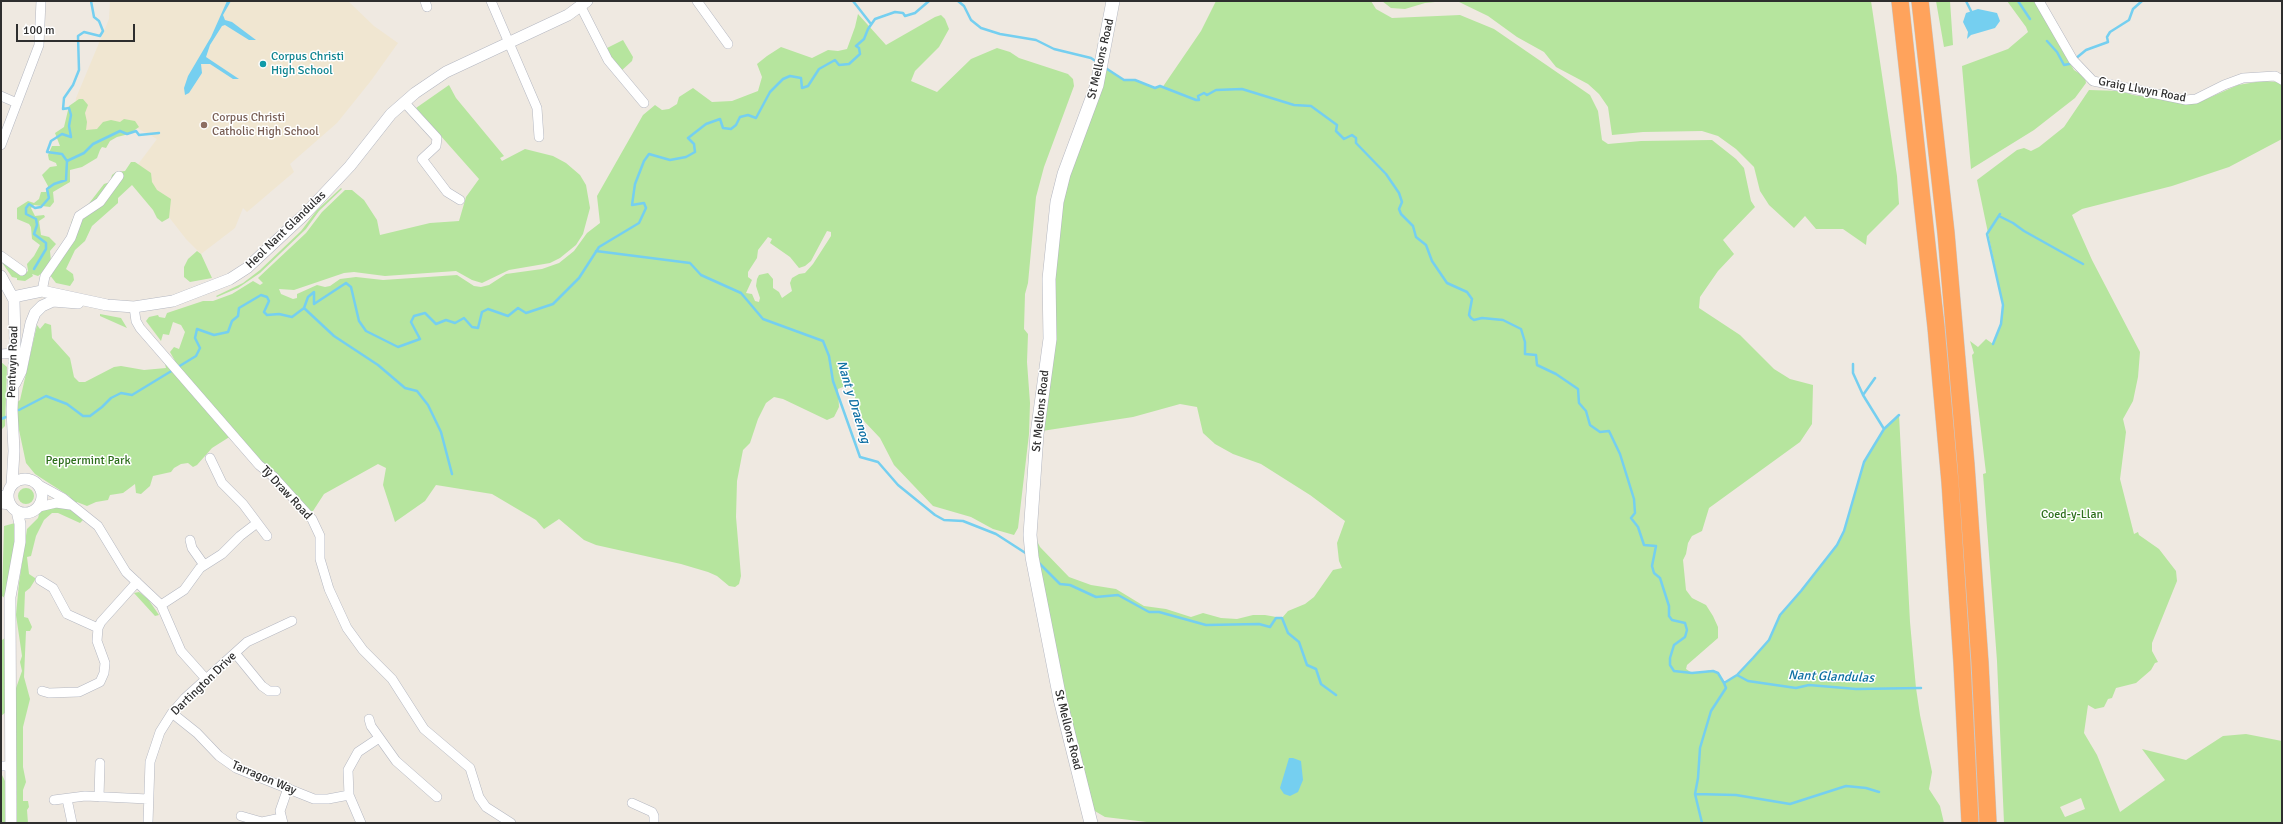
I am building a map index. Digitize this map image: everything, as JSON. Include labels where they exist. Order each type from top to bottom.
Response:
[{"type":"highway","points":[[1900,1],[1936,327],[1950,482],[1962,663],[1970,823]]},
{"type":"highway","points":[[1920,1],[1946,233],[1966,465],[1980,663],[1988,823]]},
{"type":"main road","name":"St Mellons Road","points":[[1091,823],[1060,698],[1032,557],[1030,535],[1037,434],[1050,339],[1049,279],[1057,202],[1064,174],[1097,85],[1113,1]]},
{"type":"street","points":[[1,145],[32,64],[39,40],[41,1]]},
{"type":"street","points":[[491,1],[508,44],[537,108],[539,138]]},
{"type":"street","points":[[698,1],[728,44]]},
{"type":"street","name":"Graig Llwyn Road","points":[[2039,1],[2072,60],[2093,81],[2186,100],[2196,99],[2242,78],[2275,76],[2282,80]]},
{"type":"street","points":[[584,4],[608,60],[644,103]]},
{"type":"street","name":"Heol Nant Glandulas","points":[[134,307],[160,304],[182,298],[230,279],[247,268],[342,175],[391,114],[423,86],[446,72],[568,15],[584,4]]},
{"type":"street","points":[[1,96],[17,103]]},
{"type":"street","points":[[404,102],[437,138],[436,146],[422,159],[447,192],[460,200]]},
{"type":"street","points":[[42,291],[45,276],[71,238],[80,216],[100,202],[119,176]]},
{"type":"street","points":[[1,256],[22,270]]},
{"type":"street","name":"Pentwyn Road","points":[[1,276],[13,297],[14,353],[12,435],[14,451],[8,499],[20,524],[20,542],[6,614],[5,766],[10,823]]},
{"type":"street","points":[[13,297],[42,291],[107,305],[134,307]]},
{"type":"street","points":[[13,388],[21,371],[31,323],[35,313],[42,306],[53,301],[75,304],[88,300]]},
{"type":"street","name":"Tŷ Draw Road","points":[[134,307],[136,321],[140,328],[259,465],[274,477],[312,519],[320,536],[320,559],[329,589],[347,628],[363,650],[392,679],[424,729],[470,768],[479,797],[486,807],[511,823]]},
{"type":"street","points":[[1,354],[14,353]]},
{"type":"street","name":"Pentwyn Road","points":[[14,451],[21,467],[35,482]]},
{"type":"street","points":[[210,458],[222,483],[243,504],[267,536]]},
{"type":"street","points":[[70,506],[63,498],[35,482],[20,479],[8,499],[22,513],[56,503],[70,506],[87,515],[107,538],[122,566],[161,605],[181,651],[206,679]]},
{"type":"street","points":[[35,482],[43,496],[36,509]]},
{"type":"street","name":"Pentwyn Road","points":[[20,542],[36,509]]},
{"type":"street","points":[[161,605],[187,586],[204,565],[222,554],[240,536],[257,523]]},
{"type":"street","points":[[190,540],[192,548],[204,565]]},
{"type":"street","points":[[40,580],[53,588],[67,614],[98,628]]},
{"type":"street","points":[[42,691],[49,693],[78,692],[100,682],[104,673],[105,663],[97,641],[98,628],[101,622],[137,582]]},
{"type":"street","name":"Dartington Drive","points":[[148,823],[149,772],[152,753],[160,732],[172,714],[235,652],[252,639],[292,621]]},
{"type":"street","points":[[235,652],[262,686],[269,691],[276,691]]},
{"type":"street","name":"Tarragon Way","points":[[172,714],[197,733],[226,761],[245,772],[321,800],[349,795]]},
{"type":"street","points":[[370,719],[379,738],[408,773],[437,797]]},
{"type":"street","points":[[361,823],[349,795],[347,777],[351,762],[358,752],[379,738]]},
{"type":"street","points":[[99,796],[100,763]]},
{"type":"street","points":[[241,816],[262,822],[282,821],[281,804],[288,788]]},
{"type":"street","points":[[54,800],[78,796],[148,799]]},
{"type":"street","points":[[67,799],[72,823]]},
{"type":"street","points":[[632,802],[652,812],[654,816],[654,823]]},
{"type":"shaded area","name":"Corpus Christi Catholic High School","points":[[110,1],[348,1],[374,26],[398,43],[370,82],[337,123],[290,164],[294,172],[247,212],[243,208],[235,228],[201,254],[186,239],[133,171],[157,139],[137,128],[117,127],[71,163],[76,98],[109,19]]},
{"type":"green space","points":[[1216,1],[1371,1],[1376,9],[1392,18],[1460,15],[1494,29],[1590,95],[1598,111],[1602,140],[1608,144],[1641,141],[1712,140],[1736,159],[1744,168],[1751,201],[1755,207],[1723,240],[1734,254],[1718,271],[1700,297],[1699,308],[1740,335],[1774,369],[1790,379],[1813,385],[1812,424],[1800,442],[1709,508],[1702,531],[1692,536],[1688,543],[1683,560],[1686,590],[1692,598],[1706,605],[1718,627],[1718,638],[1687,665],[1686,669],[1692,673],[1713,670],[1718,673],[1725,683],[1737,675],[1769,640],[1780,615],[1837,545],[1844,531],[1864,462],[1884,429],[1899,415],[1910,622],[1916,688],[1932,772],[1929,789],[1940,806],[1944,823],[1155,823],[1105,817],[1088,807],[1060,699],[1036,539],[1040,547],[1069,577],[1091,585],[1116,589],[1144,606],[1166,609],[1191,617],[1203,613],[1221,618],[1237,619],[1253,615],[1265,615],[1282,618],[1288,611],[1305,604],[1314,597],[1333,570],[1342,568],[1339,561],[1337,543],[1345,521],[1310,495],[1261,464],[1233,454],[1215,444],[1203,433],[1197,407],[1180,404],[1133,417],[1042,431],[1055,264],[1064,189],[1106,67],[1124,80],[1135,80],[1155,88],[1160,86],[1162,88],[1201,31]]},
{"type":"green space","points":[[1382,1],[1445,1],[1425,3],[1405,9],[1391,8]]},
{"type":"green space","points":[[1457,1],[1871,1],[1897,176],[1899,204],[1867,236],[1866,245],[1843,229],[1816,229],[1805,216],[1794,228],[1769,205],[1760,191],[1754,167],[1736,149],[1718,136],[1702,131],[1643,132],[1612,135],[1608,107],[1599,94],[1588,84],[1556,67],[1544,52],[1517,37],[1488,16]]},
{"type":"green space","points":[[1936,1],[1950,1],[1953,45],[1944,47]]},
{"type":"green space","points":[[2007,1],[2042,1],[2057,41],[2074,70],[2085,77],[2086,83],[2075,98],[2034,130],[1971,169],[1962,66],[2008,49],[2028,32]]},
{"type":"green space","name":"Peppermint Park","points":[[858,14],[886,45],[941,15],[945,19],[949,29],[939,47],[915,71],[911,81],[937,92],[971,59],[997,48],[1010,52],[1019,58],[1068,74],[1073,79],[1074,86],[1044,167],[1036,197],[1028,283],[1025,294],[1024,329],[1028,334],[1027,362],[1030,403],[1029,434],[1018,528],[1014,535],[993,529],[971,517],[933,506],[894,465],[880,438],[863,420],[850,384],[838,389],[839,407],[834,417],[827,420],[783,399],[774,397],[766,403],[758,419],[750,443],[743,450],[737,481],[736,517],[741,576],[739,584],[735,587],[729,586],[717,576],[708,572],[681,564],[596,545],[584,540],[559,519],[544,529],[536,520],[492,494],[436,485],[425,501],[395,522],[383,485],[386,468],[378,464],[324,494],[313,511],[311,518],[231,436],[212,448],[197,465],[193,467],[188,463],[181,464],[174,468],[171,472],[153,476],[150,486],[141,494],[136,493],[135,484],[123,493],[110,495],[108,500],[96,502],[87,506],[77,502],[75,504],[69,496],[35,474],[26,463],[19,430],[15,427],[14,405],[20,400],[37,325],[40,329],[45,323],[51,325],[52,338],[70,358],[74,377],[79,382],[85,382],[114,367],[121,366],[144,370],[166,368],[165,364],[175,361],[170,352],[174,347],[179,349],[185,332],[181,325],[173,322],[169,335],[163,334],[161,341],[146,321],[149,317],[158,315],[159,317],[165,318],[167,313],[203,301],[213,301],[232,294],[253,281],[260,285],[263,283],[258,278],[306,233],[322,212],[345,190],[352,190],[364,200],[377,220],[380,235],[430,223],[459,221],[466,197],[479,179],[416,108],[449,85],[456,98],[504,156],[500,158],[502,161],[525,149],[553,156],[566,163],[580,175],[586,185],[590,208],[583,234],[576,245],[560,258],[550,263],[509,270],[482,283],[472,280],[456,271],[385,276],[354,272],[344,273],[294,290],[279,289],[281,294],[293,299],[297,298],[297,294],[317,285],[325,287],[330,286],[340,279],[356,277],[383,280],[457,275],[474,286],[481,287],[489,285],[506,274],[542,269],[559,263],[574,251],[587,233],[600,223],[597,196],[643,115],[655,105],[662,110],[669,109],[677,104],[679,97],[693,88],[712,102],[732,101],[758,91],[762,77],[757,64],[767,56],[781,47],[812,58],[828,50],[838,51],[847,49]],"holes":[[[827,231],[831,232],[831,236],[813,264],[805,273],[799,274],[792,278],[790,283],[792,291],[782,298],[779,292],[773,288],[773,279],[768,273],[759,275],[757,279],[756,286],[760,298],[759,302],[755,301],[752,294],[746,293],[752,280],[748,277],[748,272],[757,258],[758,250],[768,237],[772,239],[770,243],[790,257],[799,268],[805,266],[811,261]]]},
{"type":"green space","points":[[623,40],[633,57],[632,61],[620,72],[605,49]]},
{"type":"green space","name":"Coed-y-Llan","points":[[2262,81],[2278,82],[2282,86],[2282,139],[2229,167],[2172,186],[2082,209],[2072,215],[2092,260],[2140,352],[2138,377],[2133,401],[2123,419],[2126,432],[2120,479],[2134,534],[2138,532],[2139,535],[2159,549],[2176,571],[2177,581],[2152,643],[2152,651],[2158,662],[2155,663],[2151,670],[2136,683],[2116,688],[2112,698],[2108,699],[2104,707],[2095,709],[2088,705],[2084,733],[2097,755],[2120,812],[2165,780],[2142,749],[2186,760],[2223,736],[2246,734],[2282,741],[2282,823],[2004,823],[1997,661],[1983,474],[1986,473],[1972,355],[1974,353],[1970,341],[1978,347],[1986,339],[1993,344],[2001,324],[2003,305],[1977,180],[2017,150],[2024,148],[2031,151],[2039,147],[2064,127],[2089,90],[2121,91],[2133,95],[2195,104],[2238,85]],"holes":[[[2081,798],[2085,809],[2065,817],[2060,807]]]},
{"type":"green space","points":[[79,99],[83,99],[88,105],[85,113],[87,122],[86,130],[97,129],[103,122],[111,120],[120,122],[124,119],[135,121],[139,127],[129,134],[117,137],[110,141],[106,148],[102,147],[97,158],[82,167],[70,170],[70,182],[53,192],[54,202],[50,207],[34,205],[31,208],[35,216],[44,215],[45,217],[39,221],[41,235],[49,237],[56,244],[50,251],[51,261],[74,234],[71,226],[72,220],[87,206],[104,184],[110,182],[112,175],[116,172],[125,171],[131,162],[135,162],[151,173],[152,182],[157,190],[171,199],[169,218],[162,222],[157,218],[153,210],[132,185],[118,198],[118,203],[92,226],[85,241],[75,250],[66,269],[73,274],[74,280],[70,286],[56,283],[46,270],[38,276],[32,274],[33,276],[25,281],[17,280],[17,278],[12,277],[1,261],[22,276],[28,271],[27,264],[34,256],[40,245],[32,239],[31,227],[29,224],[17,219],[17,208],[28,201],[34,203],[39,199],[41,192],[46,192],[48,186],[42,175],[50,167],[57,166],[56,163],[49,160],[48,155],[52,146],[60,146],[55,133],[64,127],[69,106]]},
{"type":"green space","points":[[341,188],[342,189],[319,211],[306,229],[260,273],[238,288],[217,297],[216,296],[243,283],[260,270],[301,231],[317,210]]},
{"type":"green space","points":[[197,251],[201,254],[212,278],[190,282],[184,277],[184,267],[188,259]]},
{"type":"green space","points":[[100,314],[121,318],[127,328],[100,316]]},
{"type":"green space","points":[[1,362],[7,367],[5,426],[1,430]]},
{"type":"green space","points":[[26,488],[32,490],[34,496],[32,502],[26,504],[20,502],[18,496],[20,490]]},
{"type":"green space","points":[[57,507],[69,508],[84,519],[80,523],[58,513],[52,513],[44,520],[36,536],[31,556],[27,557],[29,574],[35,578],[30,588],[25,592],[24,617],[28,618],[32,627],[30,631],[26,631],[24,677],[30,699],[23,727],[23,767],[26,782],[23,790],[23,801],[28,801],[29,807],[27,810],[28,823],[17,823],[15,691],[22,671],[20,662],[22,656],[16,615],[19,583],[27,529],[38,518],[40,511]]},
{"type":"green space","points":[[15,523],[17,537],[7,583],[6,599],[2,596],[4,526]]},
{"type":"green space","points":[[139,592],[148,599],[159,615],[155,616],[134,593]]},
{"type":"green space","points":[[5,638],[6,712],[1,716],[2,640]]},
{"type":"green space","points":[[1,773],[5,781],[7,823],[1,823]]},
{"type":"water","points":[[227,1],[231,1],[223,15],[225,20],[232,22],[256,40],[249,40],[225,25],[222,26],[210,45],[206,57],[239,79],[233,79],[210,64],[201,64],[202,73],[189,93],[185,95],[184,88],[188,76],[211,37]]},
{"type":"water","points":[[1978,9],[1997,13],[2000,21],[1995,28],[1971,35],[1967,39],[1968,32],[1963,22],[1966,13]]},
{"type":"water","points":[[1289,758],[1301,761],[1303,780],[1298,792],[1290,796],[1284,794],[1280,788]]},
{"type":"waterway","points":[[34,269],[46,249],[46,243],[34,234],[37,225],[36,219],[26,214],[26,208],[29,204],[35,208],[41,207],[49,198],[47,189],[54,184],[66,180],[67,161],[62,154],[47,152],[51,141],[62,134],[71,137],[69,126],[71,115],[69,108],[63,109],[64,98],[73,85],[79,70],[78,36],[84,32],[100,36],[103,31],[99,21],[94,17],[91,1]]},
{"type":"waterway","points":[[853,1],[871,24]]},
{"type":"waterway","name":"Nant Glandulas","points":[[19,410],[46,396],[67,404],[83,416],[90,416],[111,398],[121,393],[132,395],[196,356],[200,348],[195,338],[197,329],[214,335],[228,332],[232,321],[238,316],[239,308],[261,295],[267,297],[269,301],[264,312],[267,315],[279,314],[292,317],[304,308],[308,297],[314,292],[314,304],[346,283],[351,287],[359,321],[366,331],[398,347],[420,339],[411,322],[414,316],[425,313],[436,324],[446,320],[455,323],[464,318],[472,327],[478,328],[482,312],[488,309],[508,316],[518,308],[526,313],[553,304],[579,278],[599,247],[639,223],[646,208],[644,203],[632,205],[635,184],[644,161],[649,154],[670,160],[686,157],[695,152],[694,144],[688,138],[706,124],[720,119],[723,128],[731,129],[736,125],[740,117],[748,115],[756,118],[770,92],[783,79],[790,76],[801,78],[802,88],[808,86],[819,69],[835,60],[839,65],[849,64],[860,54],[859,48],[856,46],[864,39],[868,29],[875,19],[895,12],[903,13],[905,16],[915,13],[929,1]]},
{"type":"waterway","name":"Nant Glandulas","points":[[958,1],[964,6],[971,20],[981,28],[1000,34],[1036,40],[1054,49],[1091,58],[1097,62]]},
{"type":"waterway","points":[[1966,1],[1971,11]]},
{"type":"waterway","points":[[2018,1],[2030,19]]},
{"type":"waterway","points":[[2047,41],[2057,52],[2064,65],[2069,64],[2086,50],[2108,42],[2107,37],[2110,32],[2129,20],[2133,9],[2142,1]]},
{"type":"waterway","name":"Nant Glandulas","points":[[1104,67],[1124,80],[1135,80],[1155,88],[1160,86],[1196,100],[1199,100],[1198,96],[1204,93],[1207,95],[1216,90],[1242,89],[1294,105],[1311,106],[1337,125],[1336,131],[1344,139],[1352,135],[1356,138],[1356,143],[1386,174],[1399,193],[1402,202],[1399,209],[1401,214],[1413,226],[1416,237],[1426,245],[1432,261],[1447,283],[1467,292],[1472,299],[1469,315],[1471,318],[1474,320],[1482,318],[1503,320],[1521,329],[1525,342],[1525,354],[1536,355],[1537,365],[1556,374],[1578,389],[1579,403],[1586,411],[1590,425],[1600,432],[1609,431],[1620,454],[1634,499],[1635,513],[1631,518],[1638,527],[1644,545],[1656,546],[1652,566],[1654,573],[1660,578],[1669,606],[1669,616],[1672,620],[1685,623],[1687,630],[1685,637],[1674,645],[1670,658],[1670,665],[1674,671],[1692,673],[1713,671],[1718,673],[1724,683],[1737,675],[1769,640],[1780,615],[1837,545],[1844,531],[1864,462],[1884,429],[1899,415]]},
{"type":"waterway","points":[[67,161],[84,153],[93,144],[120,131],[127,134],[136,131],[139,135],[159,133]]},
{"type":"waterway","points":[[1993,344],[2001,324],[2003,305],[1987,234],[2000,214]]},
{"type":"waterway","points":[[1999,216],[2083,264]]},
{"type":"waterway","name":"Nant y Draenog","points":[[596,251],[690,263],[701,275],[741,293],[763,319],[823,341],[829,356],[833,381],[860,457],[878,462],[898,485],[935,515],[944,520],[963,521],[996,534],[1027,554]]},
{"type":"waterway","points":[[304,308],[334,336],[378,365],[405,388],[417,391],[428,405],[441,432],[452,474]]},
{"type":"waterway","points":[[1853,364],[1853,373],[1863,395]]},
{"type":"waterway","points":[[1875,378],[1863,395],[1884,429]]},
{"type":"waterway","name":"Nant Glandulas","points":[[1,419],[6,417]]},
{"type":"waterway","name":"Nant y Draenog","points":[[1039,563],[1060,584],[1070,585],[1096,597],[1118,595],[1149,612],[1159,612],[1206,625],[1259,624],[1270,627],[1276,618],[1282,618],[1288,633],[1299,642],[1307,665],[1316,669],[1321,684],[1336,695]]},
{"type":"waterway","name":"Nant Glandulas","points":[[1737,675],[1748,681],[1796,688],[1809,685],[1856,689],[1921,688]]},
{"type":"waterway","points":[[1702,823],[1695,794],[1698,778],[1700,748],[1711,711],[1726,688],[1724,683]]},
{"type":"waterway","points":[[1695,794],[1736,795],[1790,804],[1846,786],[1866,788],[1879,792]]},
{"type":"place","name":"Corpus Christi High School","points":[[263,64]]},
{"type":"place","name":"Corpus Christi Catholic High School","points":[[204,125]]}]
